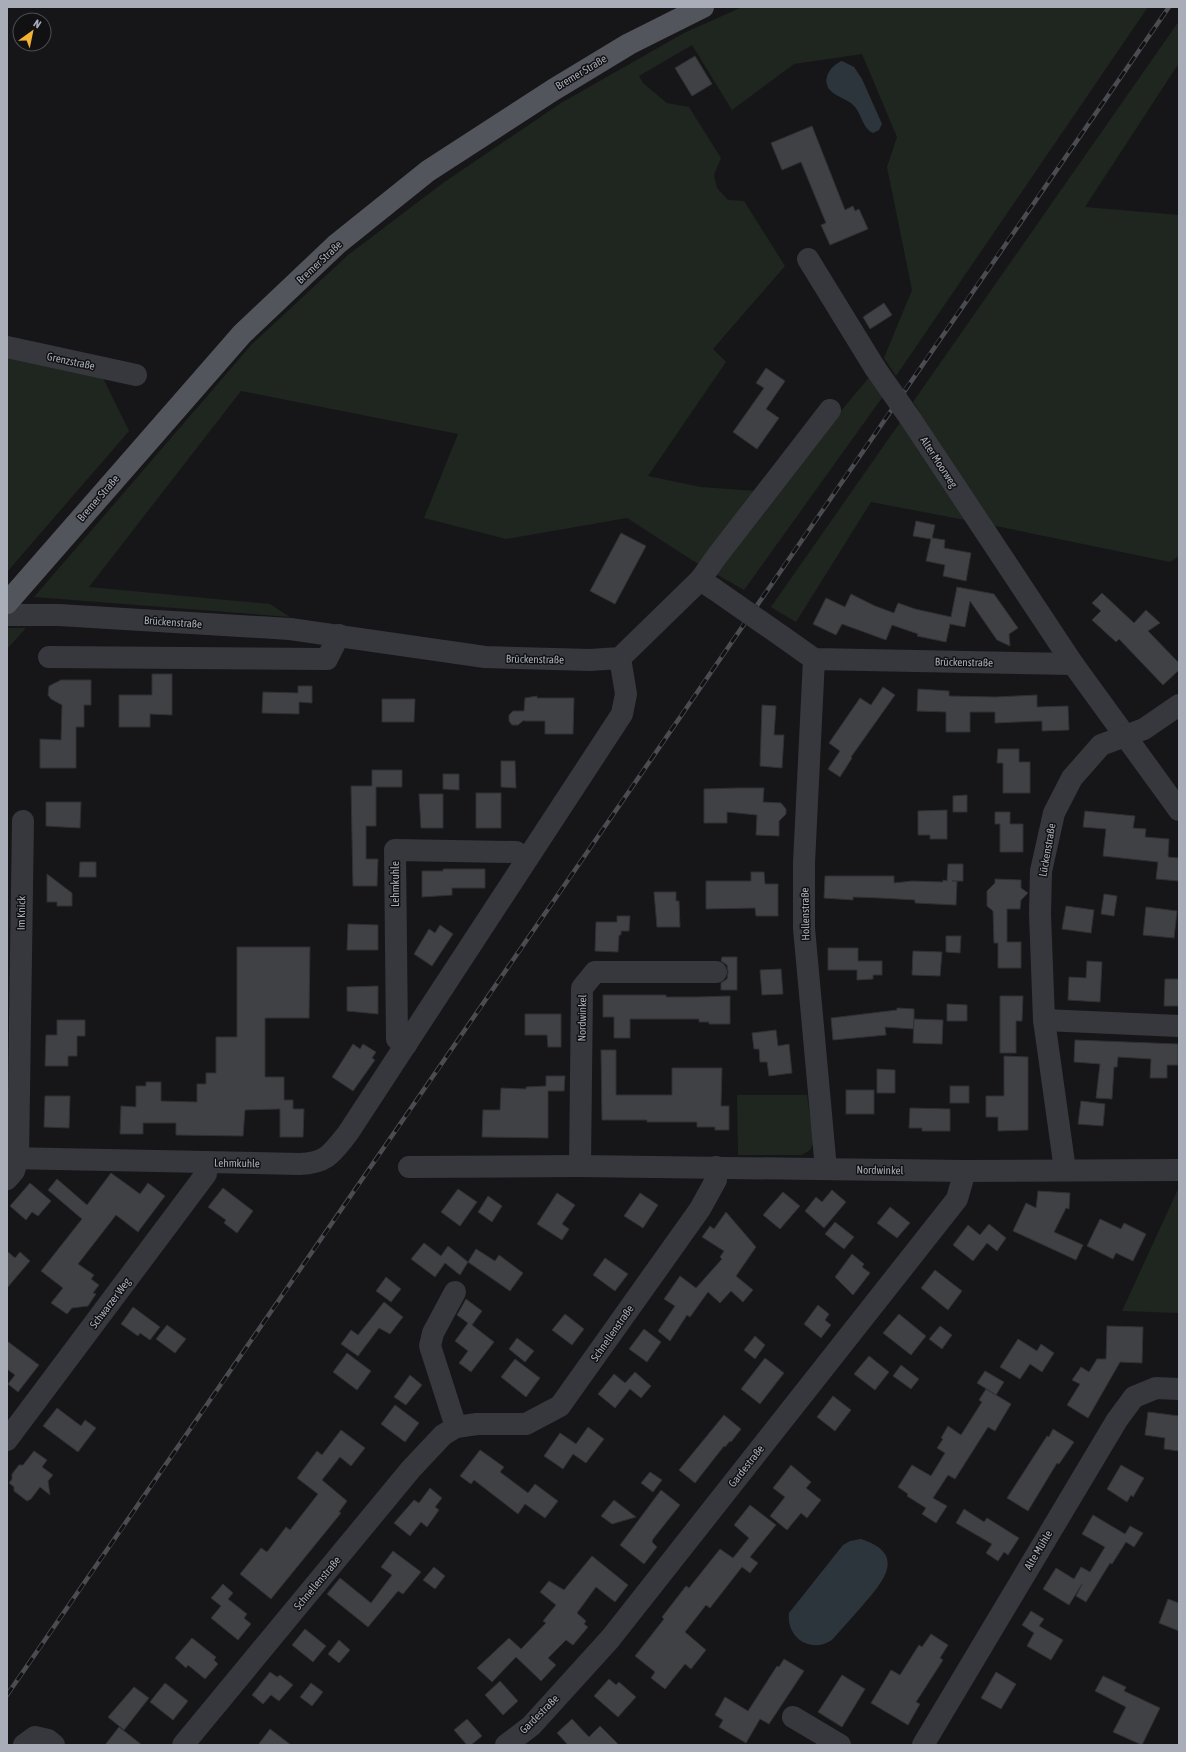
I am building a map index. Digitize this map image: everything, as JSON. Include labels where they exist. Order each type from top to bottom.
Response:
[{"type":"main road","name":"Bremer Straße","points":[[7,603],[242,334],[337,244],[428,171],[553,90],[629,44],[704,7]]},
{"type":"street","name":"Alter Moorweg","points":[[808,259],[875,368],[912,421],[1073,664]]},
{"type":"street","name":"Grenzstraße","points":[[7,347],[136,375]]},
{"type":"street","points":[[620,658],[707,585],[717,556],[830,410]]},
{"type":"street","points":[[707,585],[814,659]]},
{"type":"street","name":"Brückenstraße","points":[[7,615],[59,615],[290,629],[485,657],[590,660],[620,658]]},
{"type":"street","points":[[49,657],[327,658],[339,635]]},
{"type":"street","name":"Lehmkuhle","points":[[12,1158],[315,1164],[326,1158],[348,1133],[526,858],[622,714],[626,694],[620,658]]},
{"type":"street","name":"Brückenstraße","points":[[814,659],[1073,664]]},
{"type":"street","name":"Hollenstraße","points":[[814,659],[804,863],[804,928],[826,1169]]},
{"type":"street","points":[[1073,664],[1179,810]]},
{"type":"street","name":"Lückenstraße","points":[[1065,1170],[1044,1020],[1040,914],[1041,871],[1054,813],[1072,778],[1101,745],[1144,729],[1179,705]]},
{"type":"street","name":"Im Knick","points":[[12,1158],[14,1004],[23,821]]},
{"type":"street","name":"Lehmkuhle","points":[[406,1045],[396,1039],[395,850],[516,852],[526,858]]},
{"type":"street","name":"Nordwinkel","points":[[580,1166],[582,988],[595,972],[716,972]]},
{"type":"street","points":[[1044,1020],[1179,1026]]},
{"type":"street","points":[[7,1179],[14,1171],[12,1158]]},
{"type":"street","name":"Schwarzer Weg","points":[[7,1440],[206,1174],[206,1162]]},
{"type":"street","name":"Nordwinkel","points":[[410,1167],[580,1166],[966,1171],[1179,1170]]},
{"type":"street","name":"Schnellenstraße","points":[[183,1745],[418,1461],[443,1434],[456,1427],[477,1424],[526,1424],[560,1406],[700,1209],[716,1180],[716,1167]]},
{"type":"street","name":"Gardestraße","points":[[506,1745],[531,1726],[610,1639],[957,1199],[966,1171]]},
{"type":"street","points":[[455,1292],[433,1333],[430,1346],[456,1427]]},
{"type":"street","name":"Alte Mühle","points":[[923,1745],[1117,1420],[1134,1397],[1156,1388],[1179,1389]]},
{"type":"street","points":[[793,1717],[840,1745]]},
{"type":"street","points":[[24,1745],[35,1737],[48,1740],[54,1745]]},
{"type":"shaded area","points":[[742,7],[1148,7],[896,376],[884,358],[912,290],[887,167],[897,137],[862,54],[794,64],[732,110],[692,45],[639,76],[643,83],[667,103],[689,107],[721,158],[714,175],[717,188],[728,200],[744,201],[785,266],[713,349],[726,362],[648,476],[701,487],[773,492],[871,375],[884,395],[744,590],[695,562],[627,518],[506,539],[424,518],[458,434],[241,391],[89,587],[270,604],[290,617],[34,597],[252,344],[348,255],[443,183],[561,103],[684,33]]},
{"type":"shaded area","points":[[1179,21],[1179,63],[1085,207],[1179,215],[1179,556],[1170,562],[991,525],[913,402]]},
{"type":"shaded area","points":[[842,61],[854,67],[862,79],[882,124],[879,130],[873,133],[869,131],[864,124],[857,109],[849,102],[835,94],[827,86],[828,73],[834,66]]},
{"type":"shaded area","points":[[7,353],[101,374],[129,431],[7,572]]},
{"type":"shaded area","points":[[901,421],[965,520],[871,502],[796,622],[771,607]]},
{"type":"shaded area","points":[[7,628],[26,628],[7,649]]},
{"type":"shaded area","points":[[737,1095],[807,1095],[814,1142],[810,1150],[802,1155],[738,1155]]},
{"type":"shaded area","points":[[1179,1187],[1179,1313],[1122,1311]]},
{"type":"shaded area","points":[[861,1539],[875,1545],[884,1552],[887,1560],[887,1569],[884,1578],[871,1596],[832,1640],[824,1644],[816,1645],[808,1644],[802,1641],[792,1630],[789,1622],[789,1613],[843,1545],[850,1541]]},
{"type":"building","points":[[695,56],[712,84],[692,96],[675,68]]},
{"type":"building","points":[[812,126],[845,210],[853,206],[855,211],[859,209],[868,229],[830,245],[821,225],[826,223],[801,162],[782,170],[771,143]]},
{"type":"building","points":[[884,303],[892,315],[870,329],[863,317]]},
{"type":"building","points":[[766,368],[785,381],[766,409],[779,418],[757,449],[733,432],[764,388],[756,383]]},
{"type":"building","points":[[916,521],[935,525],[932,538],[945,540],[944,548],[971,553],[966,581],[943,576],[945,565],[926,561],[931,539],[913,536]]},
{"type":"building","points":[[621,533],[646,546],[615,604],[590,591]]},
{"type":"building","points":[[957,587],[994,594],[1018,628],[1009,634],[1010,646],[997,640],[970,601],[965,627],[950,624],[946,642],[917,636],[918,634],[892,625],[886,640],[842,624],[836,635],[813,624],[826,598],[845,607],[851,594],[875,606],[894,613],[898,603],[915,609],[951,617]]},
{"type":"building","points":[[1102,593],[1134,623],[1146,610],[1160,623],[1148,631],[1179,663],[1179,670],[1163,685],[1119,639],[1116,642],[1092,620],[1101,611],[1092,603]]},
{"type":"building","points":[[152,674],[172,674],[172,715],[150,714],[150,727],[119,727],[119,695],[152,695]]},
{"type":"building","points":[[61,680],[91,680],[91,705],[84,705],[84,727],[76,727],[76,768],[40,768],[40,739],[61,740],[62,705],[51,699],[48,695],[49,686]]},
{"type":"building","points":[[298,686],[312,686],[312,703],[299,702],[299,714],[262,713],[263,692],[298,693]]},
{"type":"building","points":[[883,687],[895,695],[851,757],[852,758],[840,777],[828,769],[840,751],[829,743],[860,698],[871,705]]},
{"type":"building","points":[[918,689],[949,691],[949,696],[995,697],[1037,695],[1037,707],[1068,706],[1069,730],[1042,731],[1042,721],[995,723],[995,712],[970,712],[970,732],[946,732],[946,712],[917,711]]},
{"type":"building","points":[[537,696],[537,698],[574,698],[573,734],[545,734],[545,721],[524,720],[518,725],[512,725],[509,721],[509,715],[513,711],[524,711],[525,698]]},
{"type":"building","points":[[382,699],[415,699],[414,722],[382,722]]},
{"type":"building","points":[[762,705],[776,706],[774,735],[784,735],[782,768],[760,766]]},
{"type":"building","points":[[998,749],[1019,749],[1019,762],[1030,762],[1030,793],[1003,793],[1003,763],[997,763]]},
{"type":"building","points":[[501,761],[515,761],[516,788],[501,787]]},
{"type":"building","points":[[372,770],[402,770],[402,787],[376,787],[376,826],[366,826],[366,859],[378,859],[377,886],[353,886],[351,786],[372,786]]},
{"type":"building","points":[[443,774],[459,774],[459,790],[443,789]]},
{"type":"building","points":[[764,788],[763,802],[781,803],[786,809],[786,814],[779,821],[779,836],[756,835],[757,815],[727,812],[727,823],[704,823],[704,789]]},
{"type":"building","points":[[476,793],[501,793],[501,828],[476,828]]},
{"type":"building","points":[[419,794],[443,794],[443,828],[421,828]]},
{"type":"building","points":[[967,795],[967,812],[953,812],[953,796]]},
{"type":"building","points":[[46,802],[81,802],[80,828],[46,826]]},
{"type":"building","points":[[947,810],[947,839],[930,839],[930,835],[918,835],[918,811]]},
{"type":"building","points":[[1085,811],[1135,816],[1133,828],[1146,829],[1145,837],[1169,839],[1168,857],[1179,858],[1179,881],[1156,879],[1158,862],[1103,856],[1106,829],[1083,827]]},
{"type":"building","points":[[995,812],[1010,812],[1010,824],[1023,824],[1023,852],[1000,852],[1000,824],[995,824]]},
{"type":"building","points":[[80,862],[96,862],[96,877],[79,877]]},
{"type":"building","points":[[948,864],[963,864],[963,881],[957,881],[956,905],[915,903],[915,900],[880,898],[853,897],[853,900],[824,898],[825,876],[894,876],[894,883],[912,881],[943,882],[943,880],[947,881]]},
{"type":"building","points":[[443,869],[485,869],[485,888],[452,888],[452,895],[422,897],[422,871],[443,871]]},
{"type":"building","points":[[751,872],[764,872],[765,884],[778,884],[778,916],[756,916],[755,908],[706,909],[706,881],[751,881]]},
{"type":"building","points":[[47,874],[72,893],[72,906],[57,906],[57,902],[47,902]]},
{"type":"building","points":[[995,879],[1021,880],[1021,888],[1028,893],[1021,900],[1020,909],[1007,909],[1007,942],[1021,942],[1021,968],[998,968],[998,943],[994,943],[993,911],[987,906],[987,891],[995,883]]},
{"type":"building","points":[[654,892],[676,892],[676,901],[679,901],[680,927],[657,927]]},
{"type":"building","points":[[1104,894],[1117,896],[1114,916],[1101,914]]},
{"type":"building","points":[[1066,906],[1094,910],[1091,933],[1062,929]]},
{"type":"building","points":[[1146,907],[1177,911],[1174,938],[1143,935]]},
{"type":"building","points":[[617,916],[630,916],[629,931],[621,931],[621,935],[619,935],[618,952],[595,951],[596,922],[617,922]]},
{"type":"building","points":[[348,924],[378,925],[378,950],[347,950]]},
{"type":"building","points":[[440,925],[453,934],[432,966],[414,954],[429,929],[435,933]]},
{"type":"building","points":[[946,936],[961,936],[960,953],[946,952]]},
{"type":"building","points":[[237,947],[310,947],[309,1018],[265,1018],[265,1077],[284,1077],[284,1100],[293,1100],[293,1109],[304,1109],[303,1137],[280,1137],[280,1109],[245,1110],[243,1136],[176,1135],[176,1123],[143,1123],[143,1134],[120,1134],[121,1106],[136,1107],[136,1086],[146,1086],[146,1082],[161,1082],[161,1101],[197,1102],[197,1084],[206,1084],[206,1073],[216,1073],[216,1037],[237,1037]]},
{"type":"building","points":[[828,948],[858,948],[858,961],[882,961],[882,975],[873,975],[873,979],[857,980],[857,970],[828,970]]},
{"type":"building","points":[[913,951],[942,952],[940,976],[912,975]]},
{"type":"building","points":[[722,957],[737,957],[737,990],[721,990],[721,983],[727,979],[728,972],[727,965],[721,961]]},
{"type":"building","points":[[1087,961],[1102,962],[1100,1002],[1068,1000],[1069,977],[1086,978]]},
{"type":"building","points":[[781,969],[783,994],[762,995],[760,970]]},
{"type":"building","points":[[1165,979],[1179,979],[1179,1006],[1164,1006]]},
{"type":"building","points":[[378,986],[378,1014],[347,1011],[347,987]]},
{"type":"building","points":[[603,995],[666,995],[666,997],[730,996],[730,1024],[709,1024],[709,1022],[699,1022],[699,1019],[630,1019],[630,1038],[614,1038],[614,1017],[603,1017]]},
{"type":"building","points":[[1000,996],[1023,996],[1022,1021],[1016,1021],[1016,1053],[1000,1053]]},
{"type":"building","points":[[947,1004],[967,1005],[967,1021],[947,1021]]},
{"type":"building","points":[[897,1008],[914,1009],[914,1029],[885,1027],[886,1035],[833,1040],[831,1018],[897,1010]]},
{"type":"building","points":[[525,1014],[561,1014],[561,1047],[548,1047],[547,1035],[525,1035]]},
{"type":"building","points":[[914,1019],[943,1020],[942,1044],[913,1043]]},
{"type":"building","points":[[57,1020],[85,1020],[85,1036],[77,1036],[77,1056],[68,1056],[68,1066],[45,1066],[46,1035],[57,1035]]},
{"type":"building","points":[[776,1030],[778,1046],[789,1044],[792,1073],[769,1076],[767,1062],[760,1062],[759,1049],[754,1049],[752,1033]]},
{"type":"building","points":[[1075,1040],[1178,1044],[1178,1065],[1167,1065],[1167,1078],[1150,1078],[1151,1059],[1118,1057],[1117,1067],[1114,1067],[1112,1099],[1096,1098],[1100,1064],[1074,1062]]},
{"type":"building","points":[[353,1044],[360,1049],[363,1044],[376,1052],[372,1058],[375,1060],[353,1091],[332,1077]]},
{"type":"building","points":[[601,1050],[616,1050],[616,1095],[672,1095],[672,1068],[722,1068],[721,1106],[729,1106],[729,1130],[715,1130],[715,1127],[697,1127],[697,1122],[602,1120]]},
{"type":"building","points":[[1004,1056],[1028,1057],[1028,1130],[998,1131],[998,1117],[986,1117],[986,1096],[1004,1096]]},
{"type":"building","points":[[877,1069],[895,1070],[895,1093],[877,1093]]},
{"type":"building","points":[[546,1076],[565,1076],[564,1091],[548,1091],[548,1138],[482,1137],[483,1110],[500,1110],[501,1088],[526,1089],[526,1087],[546,1086]]},
{"type":"building","points":[[950,1086],[969,1086],[969,1103],[950,1103]]},
{"type":"building","points":[[846,1090],[874,1090],[874,1114],[846,1114]]},
{"type":"building","points":[[45,1096],[70,1096],[69,1128],[44,1127]]},
{"type":"building","points":[[1081,1101],[1105,1104],[1103,1126],[1078,1124]]},
{"type":"building","points":[[910,1108],[950,1109],[950,1131],[922,1131],[922,1128],[909,1128]]},
{"type":"building","points":[[111,1173],[140,1194],[148,1183],[165,1196],[138,1232],[116,1215],[78,1264],[94,1275],[91,1279],[99,1285],[93,1293],[96,1294],[88,1306],[72,1308],[67,1314],[51,1303],[63,1288],[41,1271],[82,1219],[48,1190],[57,1179],[87,1205]]},
{"type":"building","points":[[30,1183],[51,1201],[38,1216],[32,1212],[26,1220],[10,1206]]},
{"type":"building","points":[[223,1188],[253,1211],[237,1233],[224,1223],[226,1220],[208,1207]]},
{"type":"building","points":[[458,1189],[477,1202],[460,1226],[441,1212]]},
{"type":"building","points":[[832,1190],[846,1202],[824,1228],[805,1211],[816,1197],[822,1202]]},
{"type":"building","points":[[1038,1191],[1070,1193],[1069,1209],[1066,1208],[1054,1232],[1083,1245],[1076,1260],[1013,1231],[1026,1203],[1036,1208]]},
{"type":"building","points":[[783,1192],[800,1206],[780,1229],[763,1215]]},
{"type":"building","points":[[557,1193],[575,1205],[562,1224],[569,1229],[562,1240],[537,1224]]},
{"type":"building","points":[[640,1193],[658,1205],[643,1228],[624,1216]]},
{"type":"building","points":[[488,1196],[502,1206],[492,1222],[478,1212]]},
{"type":"building","points":[[890,1207],[910,1223],[897,1238],[877,1223]]},
{"type":"building","points":[[726,1212],[756,1247],[736,1276],[753,1290],[743,1302],[731,1291],[720,1303],[708,1292],[690,1317],[687,1315],[670,1341],[658,1331],[675,1306],[664,1299],[680,1276],[696,1288],[722,1259],[720,1257],[724,1251],[702,1237],[710,1226],[714,1229]]},
{"type":"building","points":[[1100,1219],[1121,1229],[1124,1223],[1146,1234],[1133,1261],[1116,1253],[1113,1259],[1087,1246]]},
{"type":"building","points":[[835,1222],[854,1237],[844,1249],[825,1234]]},
{"type":"building","points":[[989,1224],[1006,1238],[997,1251],[987,1243],[973,1261],[953,1245],[968,1225],[980,1235]]},
{"type":"building","points":[[424,1243],[441,1256],[448,1246],[468,1262],[460,1275],[445,1263],[435,1277],[411,1259]]},
{"type":"building","points":[[476,1249],[495,1261],[499,1255],[523,1273],[510,1291],[468,1262]]},
{"type":"building","points":[[7,1251],[15,1258],[20,1252],[30,1261],[7,1288]]},
{"type":"building","points":[[852,1254],[864,1264],[862,1267],[870,1273],[853,1295],[835,1277]]},
{"type":"building","points":[[605,1258],[628,1274],[615,1291],[593,1275]]},
{"type":"building","points":[[935,1270],[962,1291],[948,1310],[921,1288]]},
{"type":"building","points":[[386,1277],[401,1289],[391,1302],[376,1291]]},
{"type":"building","points":[[466,1299],[482,1311],[472,1325],[494,1342],[471,1372],[459,1363],[468,1351],[455,1341],[468,1323],[457,1315]]},
{"type":"building","points":[[384,1302],[403,1317],[390,1334],[379,1328],[358,1356],[341,1344],[351,1330],[358,1335]]},
{"type":"building","points":[[818,1305],[829,1314],[825,1320],[831,1325],[821,1338],[804,1324]]},
{"type":"building","points":[[133,1307],[160,1327],[150,1340],[140,1333],[138,1336],[121,1324]]},
{"type":"building","points":[[565,1314],[584,1329],[572,1345],[552,1330]]},
{"type":"building","points":[[899,1314],[926,1336],[911,1355],[883,1333]]},
{"type":"building","points":[[167,1325],[186,1339],[175,1353],[156,1339]]},
{"type":"building","points":[[940,1326],[952,1335],[942,1349],[929,1339]]},
{"type":"building","points":[[1107,1326],[1143,1327],[1142,1363],[1120,1362],[1088,1418],[1067,1405],[1080,1384],[1072,1380],[1081,1367],[1089,1372],[1097,1359],[1106,1359]]},
{"type":"building","points":[[644,1329],[661,1342],[647,1362],[629,1349]]},
{"type":"building","points":[[755,1336],[765,1345],[755,1359],[744,1350]]},
{"type":"building","points":[[517,1338],[534,1351],[525,1362],[509,1349]]},
{"type":"building","points":[[1018,1339],[1037,1351],[1041,1344],[1054,1353],[1042,1372],[1030,1364],[1020,1379],[1000,1367]]},
{"type":"building","points":[[7,1341],[39,1365],[18,1392],[8,1384],[15,1375],[7,1369]]},
{"type":"building","points":[[347,1353],[371,1371],[357,1390],[333,1372]]},
{"type":"building","points":[[869,1356],[889,1372],[875,1390],[854,1374]]},
{"type":"building","points":[[765,1358],[784,1373],[760,1404],[741,1389]]},
{"type":"building","points":[[515,1359],[540,1378],[526,1397],[501,1377]]},
{"type":"building","points":[[901,1365],[919,1379],[911,1389],[893,1376]]},
{"type":"building","points":[[985,1371],[1004,1382],[996,1395],[977,1383]]},
{"type":"building","points":[[635,1372],[651,1386],[641,1398],[630,1389],[615,1408],[598,1394],[614,1374],[625,1383]]},
{"type":"building","points":[[410,1375],[422,1385],[406,1405],[394,1397]]},
{"type":"building","points":[[986,1389],[1011,1404],[995,1431],[988,1427],[955,1479],[948,1475],[933,1498],[947,1506],[936,1523],[922,1514],[926,1508],[907,1496],[908,1494],[898,1487],[912,1465],[931,1476],[945,1453],[937,1448],[943,1439],[941,1438],[948,1426],[961,1435],[982,1402],[979,1400]]},
{"type":"building","points":[[833,1396],[851,1410],[835,1431],[817,1417]]},
{"type":"building","points":[[395,1405],[419,1423],[405,1442],[381,1424]]},
{"type":"building","points":[[57,1408],[81,1426],[85,1420],[96,1428],[78,1452],[43,1426]]},
{"type":"building","points":[[1148,1412],[1179,1416],[1179,1451],[1164,1449],[1165,1438],[1145,1435]]},
{"type":"building","points":[[724,1415],[741,1429],[731,1442],[730,1441],[725,1447],[724,1446],[695,1483],[679,1470]]},
{"type":"building","points":[[588,1427],[604,1439],[586,1463],[573,1454],[563,1469],[544,1456],[560,1433],[576,1444]]},
{"type":"building","points":[[1053,1429],[1074,1442],[1059,1464],[1057,1463],[1028,1511],[1007,1498]]},
{"type":"building","points":[[341,1430],[365,1448],[351,1466],[340,1457],[322,1480],[347,1501],[339,1512],[341,1513],[271,1599],[240,1574],[261,1548],[267,1552],[286,1527],[290,1530],[318,1494],[297,1478],[317,1451],[322,1455]]},
{"type":"building","points":[[480,1450],[504,1467],[500,1472],[528,1493],[535,1484],[558,1501],[545,1518],[525,1504],[518,1514],[474,1480],[471,1484],[460,1476]]},
{"type":"building","points":[[34,1451],[47,1460],[42,1467],[53,1475],[48,1481],[50,1495],[40,1487],[31,1499],[27,1501],[14,1491],[14,1487],[9,1483],[12,1479],[12,1474],[19,1465],[23,1465]]},
{"type":"building","points":[[791,1465],[811,1482],[806,1488],[821,1500],[807,1518],[801,1513],[787,1530],[770,1516],[785,1497],[773,1488]]},
{"type":"building","points":[[1121,1465],[1144,1478],[1133,1497],[1131,1495],[1127,1502],[1107,1489]]},
{"type":"building","points":[[650,1472],[662,1480],[653,1492],[641,1483]]},
{"type":"building","points":[[430,1488],[442,1498],[435,1507],[439,1510],[427,1527],[421,1522],[410,1536],[394,1523],[414,1500],[419,1503]]},
{"type":"building","points":[[661,1490],[680,1505],[653,1539],[652,1542],[657,1547],[644,1564],[620,1545]]},
{"type":"building","points":[[614,1500],[636,1517],[612,1524],[601,1516]]},
{"type":"building","points":[[750,1505],[776,1525],[750,1557],[758,1563],[750,1573],[742,1567],[710,1608],[706,1605],[685,1632],[706,1650],[691,1669],[685,1664],[665,1689],[651,1678],[655,1672],[635,1656],[664,1619],[662,1617],[686,1586],[689,1588],[720,1549],[733,1558],[749,1538],[734,1525]]},
{"type":"building","points":[[964,1509],[984,1522],[987,1518],[1019,1538],[1008,1555],[1004,1552],[998,1561],[986,1553],[992,1544],[956,1523]]},
{"type":"building","points":[[1093,1515],[1125,1534],[1130,1526],[1143,1533],[1134,1547],[1126,1542],[1112,1564],[1110,1563],[1086,1602],[1076,1596],[1082,1584],[1069,1605],[1043,1589],[1056,1568],[1074,1579],[1081,1567],[1090,1572],[1105,1547],[1082,1534]]},
{"type":"building","points":[[393,1551],[421,1572],[403,1594],[398,1591],[368,1627],[327,1594],[340,1578],[371,1603],[392,1575],[381,1567]]},
{"type":"building","points":[[592,1556],[628,1585],[615,1602],[596,1587],[577,1613],[586,1621],[584,1624],[588,1627],[573,1645],[566,1640],[548,1658],[556,1665],[541,1681],[516,1657],[492,1682],[477,1668],[509,1638],[521,1649],[546,1623],[543,1621],[556,1605],[540,1592],[549,1581],[564,1590]]},
{"type":"building","points":[[434,1567],[445,1576],[435,1589],[423,1580]]},
{"type":"building","points":[[223,1584],[233,1593],[228,1599],[247,1614],[244,1618],[251,1624],[238,1640],[211,1618],[221,1606],[211,1598]]},
{"type":"building","points":[[1168,1599],[1179,1603],[1179,1631],[1159,1623]]},
{"type":"building","points":[[1031,1611],[1044,1619],[1039,1626],[1063,1640],[1051,1660],[1027,1646],[1034,1633],[1022,1625]]},
{"type":"building","points":[[305,1629],[326,1646],[313,1662],[292,1645]]},
{"type":"building","points":[[931,1634],[948,1645],[940,1658],[943,1660],[916,1702],[920,1704],[908,1725],[871,1703],[891,1670],[900,1675],[919,1645],[922,1647]]},
{"type":"building","points":[[192,1638],[216,1657],[214,1660],[218,1664],[205,1679],[188,1665],[186,1668],[175,1658]]},
{"type":"building","points":[[339,1640],[350,1650],[339,1663],[328,1654]]},
{"type":"building","points":[[784,1659],[804,1671],[769,1724],[760,1719],[746,1743],[719,1727],[723,1720],[715,1715],[725,1697],[748,1711],[777,1666],[779,1667]]},
{"type":"building","points":[[270,1672],[277,1677],[280,1675],[293,1685],[279,1701],[271,1695],[263,1704],[252,1695]]},
{"type":"building","points":[[996,1672],[1016,1684],[1001,1709],[981,1698]]},
{"type":"building","points":[[842,1675],[865,1689],[842,1727],[818,1712]]},
{"type":"building","points":[[1103,1676],[1126,1687],[1124,1691],[1160,1708],[1142,1745],[1113,1732],[1126,1707],[1095,1691]]},
{"type":"building","points":[[609,1679],[616,1685],[619,1682],[636,1697],[618,1717],[594,1696]]},
{"type":"building","points":[[500,1681],[518,1701],[503,1715],[485,1695]]},
{"type":"building","points":[[165,1683],[188,1701],[173,1720],[150,1702]]},
{"type":"building","points":[[311,1683],[323,1692],[312,1706],[300,1697]]},
{"type":"building","points":[[134,1687],[149,1698],[124,1730],[108,1717]]},
{"type":"building","points":[[467,1719],[482,1736],[471,1745],[467,1745],[454,1730]]},
{"type":"building","points":[[572,1719],[589,1737],[600,1726],[619,1745],[568,1745],[557,1733]]},
{"type":"building","points":[[119,1727],[142,1745],[105,1745]]},
{"type":"building","points":[[270,1729],[291,1745],[258,1745]]},
{"type":"railway","points":[[7,1695],[1169,7]]}]
